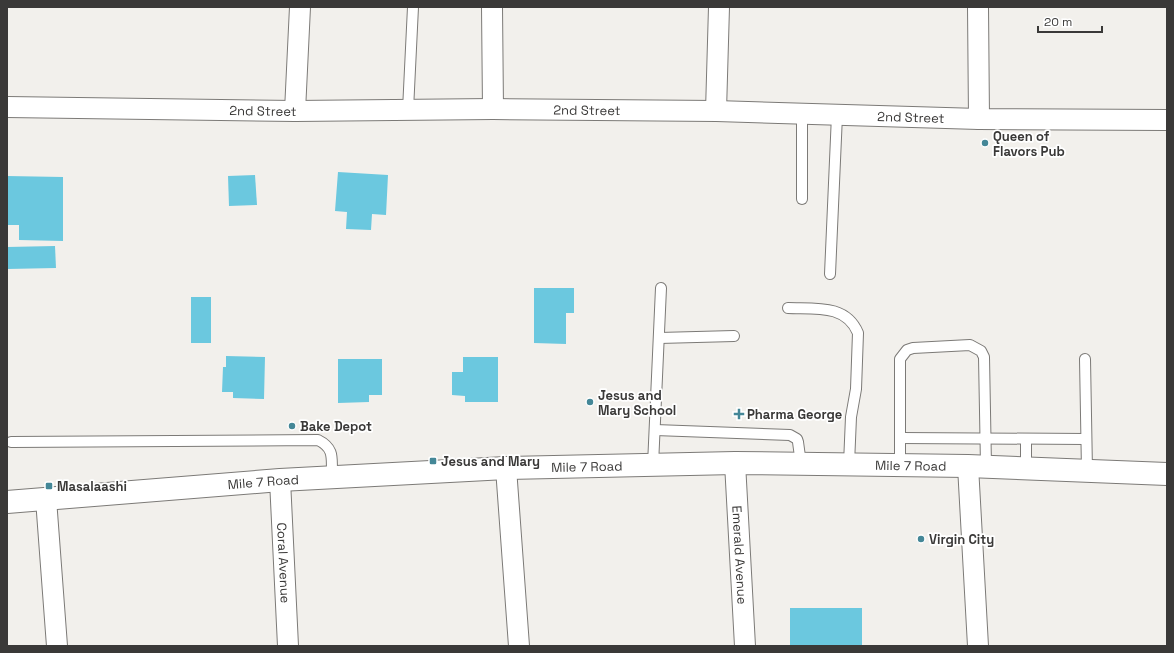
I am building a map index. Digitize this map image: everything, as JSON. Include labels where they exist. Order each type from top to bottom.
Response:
[{"type":"street","points":[[295,111],[300,7]]},
{"type":"street","points":[[492,7],[493,109]]},
{"type":"street","points":[[716,111],[719,7]]},
{"type":"street","points":[[978,7],[979,119]]},
{"type":"street","name":"2nd Street","points":[[7,107],[295,111],[493,109],[716,111],[979,119],[1167,120]]},
{"type":"street","name":"Mile 7 Road","points":[[7,502],[280,480],[506,468],[653,464],[735,463],[977,466],[1167,474]]},
{"type":"street","name":"Emerald Avenue","points":[[735,463],[745,646]]},
{"type":"street","points":[[977,466],[978,646]]},
{"type":"street","points":[[506,468],[519,646]]},
{"type":"street","name":"Coral Avenue","points":[[280,480],[288,646]]},
{"type":"street","points":[[46,499],[57,646]]},
{"type":"lane","points":[[408,110],[412,7]]},
{"type":"lane","points":[[802,114],[802,199]]},
{"type":"lane","points":[[830,274],[837,115]]},
{"type":"lane","points":[[653,464],[661,288]]},
{"type":"lane","points":[[788,308],[834,310],[847,317],[855,324],[858,333],[856,389],[852,418],[849,464]]},
{"type":"lane","points":[[659,338],[734,336]]},
{"type":"lane","points":[[900,465],[900,359],[903,354],[913,348],[970,346],[981,351],[984,357],[986,439],[977,466]]},
{"type":"lane","points":[[1085,359],[1087,471]]},
{"type":"lane","points":[[655,430],[790,435],[797,439],[801,464]]},
{"type":"lane","points":[[900,438],[1086,439]]},
{"type":"lane","points":[[1026,439],[1026,468]]},
{"type":"lane","points":[[11,442],[318,440],[326,444],[331,451],[332,477]]},
{"type":"building","points":[[338,172],[388,175],[386,215],[372,214],[371,230],[346,229],[347,212],[335,211]]},
{"type":"building","points":[[255,175],[257,205],[229,206],[228,176]]},
{"type":"building","points":[[7,176],[63,177],[63,241],[19,240],[19,225],[7,225]]},
{"type":"building","points":[[55,246],[56,268],[7,269],[7,247]]},
{"type":"building","points":[[534,288],[574,288],[574,313],[566,313],[566,344],[534,343]]},
{"type":"building","points":[[191,297],[211,297],[211,343],[191,343]]},
{"type":"building","points":[[226,356],[265,357],[264,399],[233,398],[233,392],[222,392],[223,367],[226,367]]},
{"type":"building","points":[[463,357],[498,357],[498,402],[465,402],[465,396],[452,395],[452,372],[463,372]]},
{"type":"building","points":[[338,359],[382,359],[382,395],[369,395],[369,402],[338,403]]},
{"type":"building","points":[[790,608],[862,608],[862,646],[790,646]]},
{"type":"place","name":"Queen of Flavors Pub","points":[[985,143]]},
{"type":"place","name":"Jesus and Mary School","points":[[590,402]]},
{"type":"place","name":"Pharma George","points":[[739,414]]},
{"type":"place","name":"Bake Depot","points":[[292,426]]},
{"type":"place","name":"Jesus and Mary","points":[[433,461]]},
{"type":"place","name":"Masalaashi","points":[[49,486]]},
{"type":"place","name":"Virgin City","points":[[921,539]]}]
